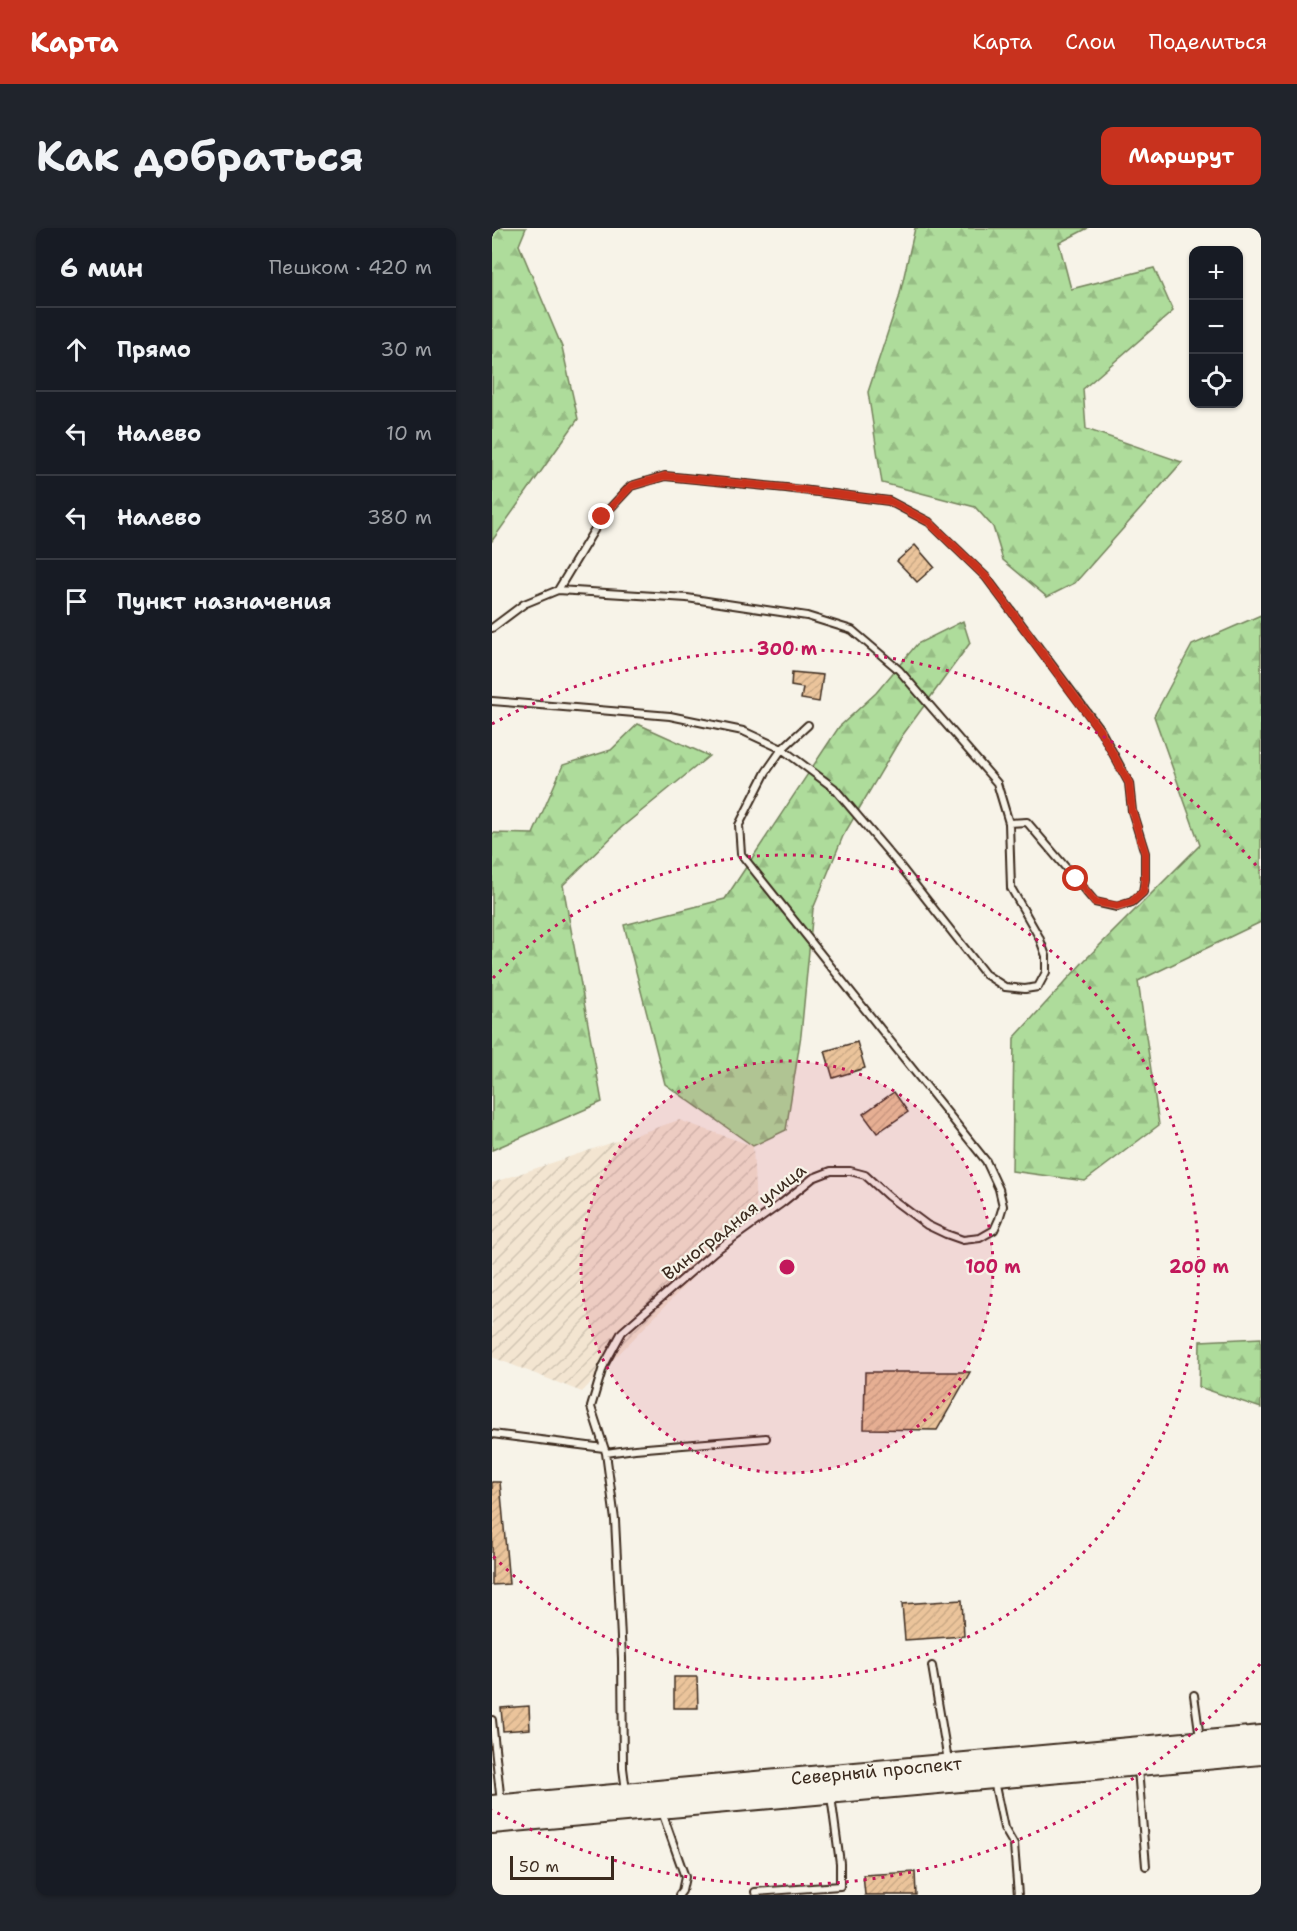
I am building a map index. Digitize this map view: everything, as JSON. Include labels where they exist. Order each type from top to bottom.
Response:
[{"type":"main road","name":"Северный проспект","points":[[495,1812],[626,1794],[1261,1737]]},
{"type":"main road","name":"Северный проспект","points":[[495,1812],[661,1809],[1261,1754]]},
{"type":"lane","points":[[558,590],[609,509],[631,486],[665,476],[889,501],[929,522],[986,577],[1101,732],[1129,783],[1132,811],[1145,853],[1143,892],[1132,902],[1117,906],[1095,902],[1028,822],[1009,824]]},
{"type":"lane","points":[[492,628],[524,604],[558,590],[687,598],[807,616],[852,630],[899,670],[997,783],[1009,824],[1011,888],[1039,937],[1046,956],[1046,972],[1038,987],[1024,989],[1005,987],[985,974],[901,867],[834,788],[782,749],[743,732],[670,716],[492,701]]},
{"type":"lane","points":[[782,749],[808,725]]},
{"type":"lane","name":"Виноградная улица","points":[[626,1794],[623,1768],[622,1658],[615,1520],[605,1451],[591,1407],[603,1367],[622,1332],[715,1251],[813,1178],[831,1171],[850,1170],[865,1175],[888,1196],[927,1225],[963,1240],[980,1238],[994,1230],[1003,1206],[999,1189],[986,1161],[741,854],[739,825],[747,805],[782,749]]},
{"type":"lane","points":[[492,1434],[605,1451],[766,1438]]},
{"type":"lane","points":[[932,1666],[949,1765]]},
{"type":"lane","points":[[1194,1695],[1201,1742]]},
{"type":"lane","points":[[492,1720],[495,1812]]},
{"type":"lane","points":[[1137,1766],[1146,1866]]},
{"type":"lane","points":[[993,1777],[1004,1828],[1014,1845],[1018,1895]]},
{"type":"lane","points":[[755,1892],[840,1886],[840,1863],[831,1792]]},
{"type":"lane","points":[[661,1809],[685,1877],[679,1895]]},
{"type":"shaded area","points":[[679,1120],[753,1146],[756,1212],[582,1392],[492,1357],[492,1183]]},
{"type":"green space","points":[[492,228],[526,228],[519,245],[562,347],[578,419],[492,541]]},
{"type":"green space","points":[[915,228],[1088,228],[1059,243],[1071,289],[1154,268],[1173,311],[1083,389],[1086,429],[1182,462],[1075,583],[1047,597],[1003,560],[993,527],[975,507],[882,483],[868,392],[899,298]]},
{"type":"green space","points":[[1261,615],[1261,922],[1138,981],[1159,1125],[1085,1181],[1012,1171],[1014,1038],[1085,960],[1200,845],[1154,716],[1192,645]]},
{"type":"green space","points":[[963,621],[970,643],[902,736],[843,836],[813,909],[801,1035],[786,1130],[753,1146],[665,1084],[624,925],[725,899],[839,727],[876,693],[917,644]]},
{"type":"green space","points":[[638,724],[709,756],[622,827],[563,885],[602,1102],[492,1150],[492,833],[533,834],[563,765],[611,750]]},
{"type":"green space","points":[[1261,1338],[1261,1408],[1199,1387],[1200,1341]]},
{"type":"building","points":[[915,545],[934,567],[917,582],[897,561]]},
{"type":"building","points":[[792,672],[823,675],[819,702],[801,699],[803,688],[791,686]]},
{"type":"building","points":[[857,1042],[865,1068],[833,1078],[825,1051]]},
{"type":"building","points":[[894,1092],[908,1112],[877,1133],[863,1114]]},
{"type":"building","points":[[865,1372],[970,1372],[937,1430],[864,1429]]},
{"type":"building","points":[[492,1482],[500,1482],[509,1584],[492,1585]]},
{"type":"building","points":[[962,1600],[964,1636],[905,1640],[902,1604]]},
{"type":"building","points":[[674,1677],[697,1677],[698,1708],[674,1708]]},
{"type":"building","points":[[529,1706],[530,1729],[503,1731],[501,1708]]},
{"type":"building","points":[[915,1872],[916,1895],[865,1895],[863,1875]]},
{"type":"route","points":[[602,517],[631,486],[665,476],[889,501],[929,522],[986,577],[1101,732],[1129,783],[1132,811],[1145,853],[1143,892],[1132,902],[1117,906],[1095,902],[1076,879]]}]
